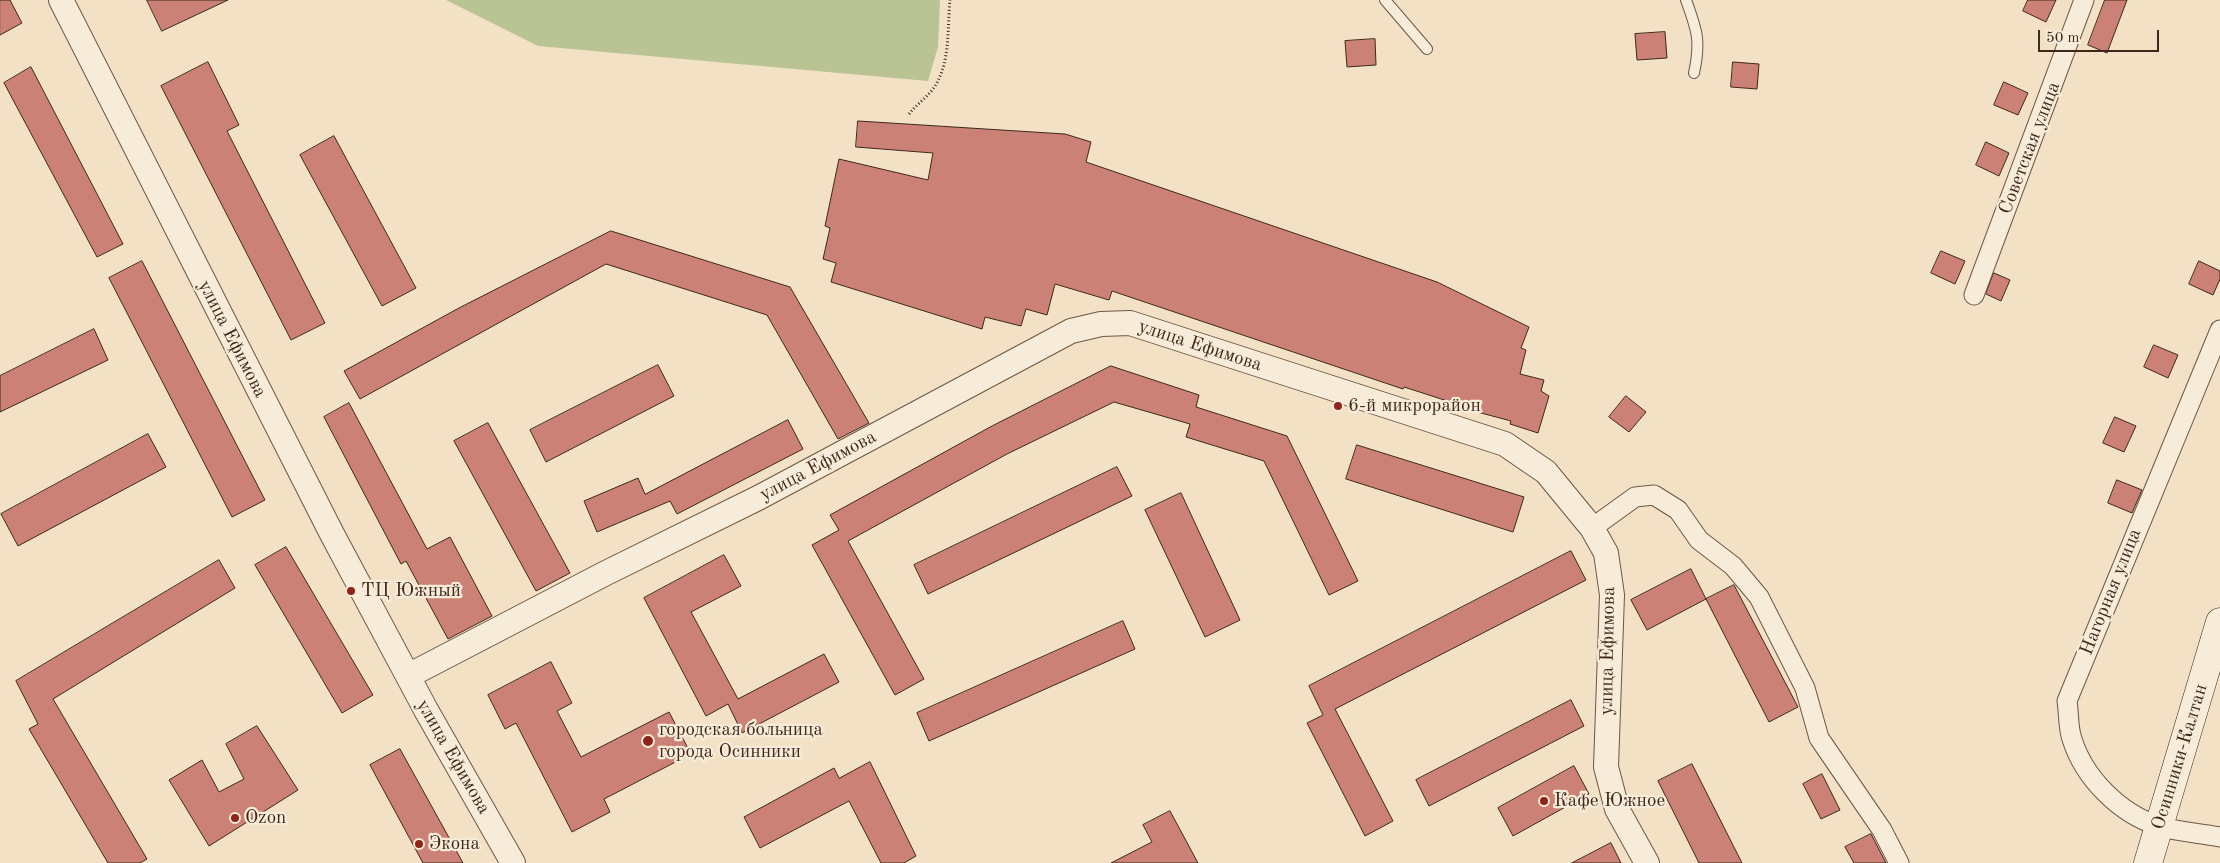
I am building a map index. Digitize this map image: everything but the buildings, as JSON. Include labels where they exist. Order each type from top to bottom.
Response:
[{"type":"main road","name":"Осинники-Калтан","points":[[2148,863],[2220,622]]},
{"type":"street","name":"улица Ефимова","points":[[61,0],[109,91],[291,455],[408,676],[514,863]]},
{"type":"street","name":"Советская улица","points":[[1974,295],[2084,0]]},
{"type":"street","name":"улица Ефимова","points":[[408,676],[554,599],[758,498],[1071,331],[1101,324],[1130,323],[1505,444],[1546,472],[1592,528],[1606,553],[1612,595],[1606,767],[1617,809],[1646,863]]},
{"type":"street","name":"Нагорная улица","points":[[2220,330],[2067,701],[2071,738],[2084,768],[2103,791],[2126,809],[2159,826],[2220,836]]},
{"type":"street","points":[[1592,528],[1635,497],[1654,495],[1678,510],[1699,540],[1733,566],[1758,597],[1805,688],[1819,738],[1882,830],[1899,863]]},
{"type":"lane","points":[[1385,0],[1427,49]]},
{"type":"lane","points":[[1686,0],[1694,23],[1699,49],[1694,73]]},
{"type":"path","points":[[909,114],[917,103],[932,91],[940,78],[946,55],[950,0]]},
{"type":"green space","points":[[446,0],[940,0],[938,47],[928,81],[538,46]]},
{"type":"place","name":"6-й микрорайон","points":[[1338,406]]},
{"type":"place","name":"ТЦ Южный","points":[[351,591]]},
{"type":"place","name":"городская больница города Осинники","points":[[648,741]]},
{"type":"place","name":"Кафе Южное","points":[[1544,801]]},
{"type":"place","name":"Ozon","points":[[235,818]]},
{"type":"place","name":"Экона","points":[[419,844]]}]
